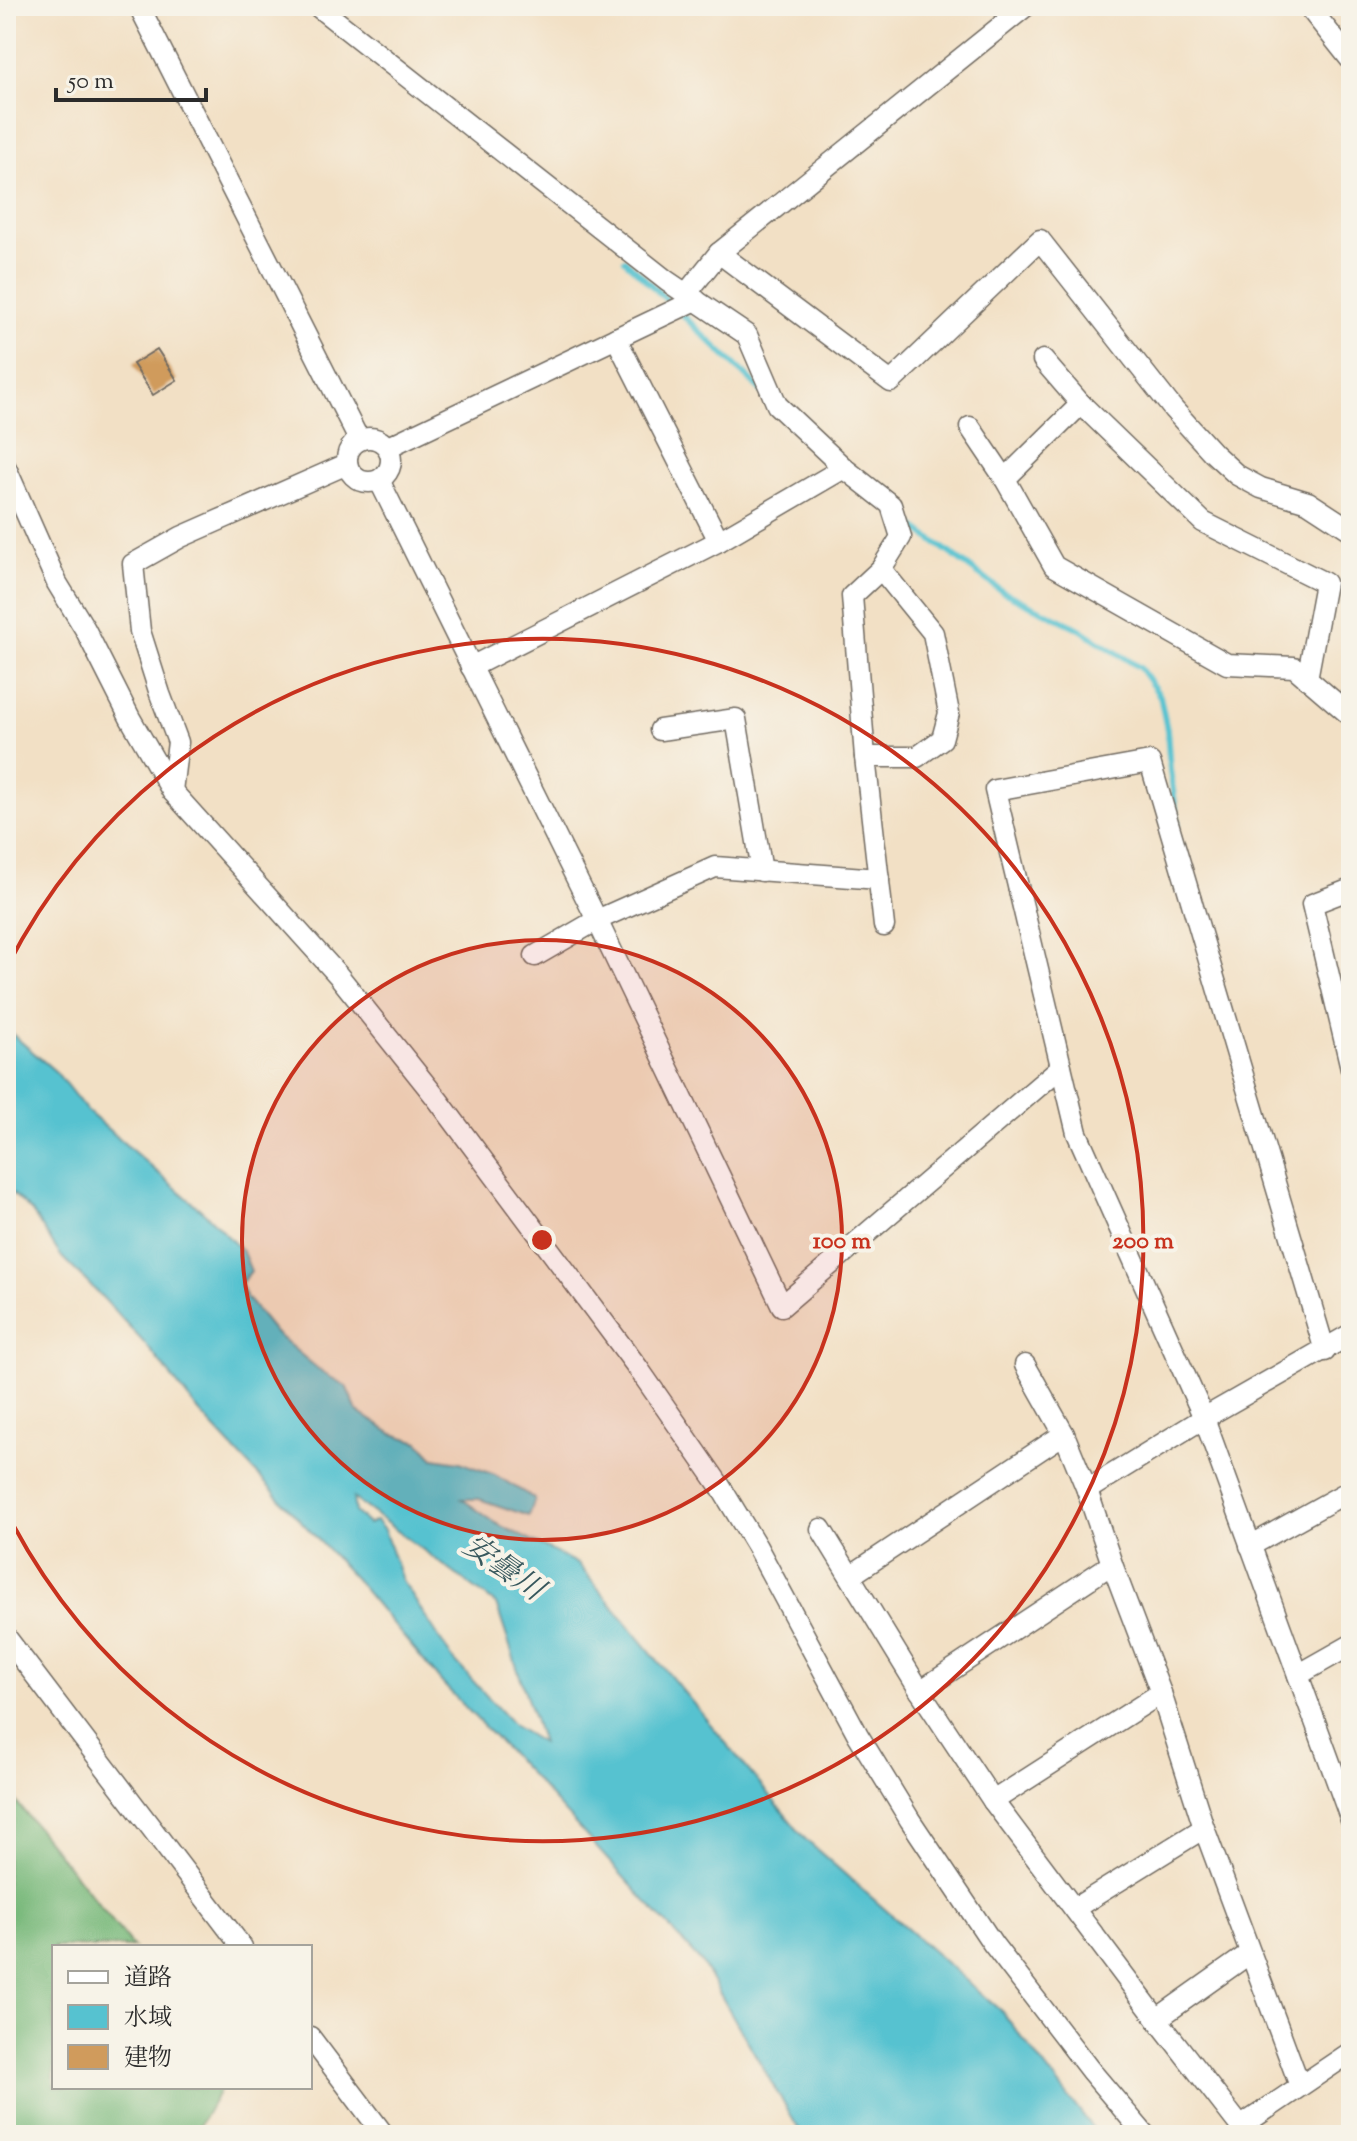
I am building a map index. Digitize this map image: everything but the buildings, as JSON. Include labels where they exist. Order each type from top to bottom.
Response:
[{"type":"street","points":[[139,6],[359,440]]},
{"type":"street","points":[[317,6],[667,281],[747,335],[777,405],[844,468],[891,505],[901,537],[881,569],[852,596],[865,757],[884,926]]},
{"type":"street","points":[[388,447],[616,338],[691,297],[719,253],[1026,6]]},
{"type":"street","points":[[1308,6],[1351,60]]},
{"type":"street","points":[[719,253],[891,382],[1040,240],[1173,409],[1213,453],[1237,475],[1261,488],[1308,502],[1351,530]]},
{"type":"street","points":[[616,338],[719,541]]},
{"type":"street","points":[[1043,360],[1081,404],[1203,522],[1325,583],[1307,679]]},
{"type":"street","points":[[1005,479],[1081,404]]},
{"type":"street","points":[[970,427],[1005,479],[1054,566],[1227,664],[1294,667],[1351,716]]},
{"type":"street","points":[[371,438],[388,447],[391,454],[389,469],[379,480],[359,480],[353,476],[347,464],[349,450],[359,440],[371,438]]},
{"type":"street","points":[[172,791],[178,742],[140,631],[133,564],[181,537],[347,464]]},
{"type":"street","points":[[6,468],[57,583],[172,791],[338,975],[438,1100],[629,1355],[720,1486],[750,1535],[858,1735],[910,1820],[993,1944],[1090,2070],[1145,2135]]},
{"type":"street","points":[[471,667],[719,541],[844,468]]},
{"type":"street","points":[[379,480],[597,920],[782,1306],[1061,1067]]},
{"type":"street","points":[[865,757],[917,757],[942,739],[949,713],[933,633],[881,569]]},
{"type":"street","points":[[660,730],[736,719],[762,871]]},
{"type":"street","points":[[1325,1351],[1150,762],[995,790],[1077,1133],[1204,1418],[1349,1808]]},
{"type":"street","points":[[535,956],[597,920],[715,867],[879,879]]},
{"type":"street","points":[[1351,889],[1312,904],[1351,1068]]},
{"type":"street","points":[[1087,1490],[1204,1418],[1351,1334]]},
{"type":"street","points":[[1025,1365],[1064,1434],[1087,1490],[1161,1693],[1204,1828],[1300,2086]]},
{"type":"street","points":[[850,1576],[1064,1434]]},
{"type":"street","points":[[1250,1546],[1351,1490]]},
{"type":"street","points":[[821,1529],[920,1691],[993,1801],[1243,2131],[1300,2086],[1351,2052]]},
{"type":"street","points":[[920,1691],[1112,1564]]},
{"type":"street","points":[[6,1637],[240,1945]]},
{"type":"street","points":[[1298,1675],[1351,1645]]},
{"type":"street","points":[[993,1801],[1161,1693]]},
{"type":"street","points":[[1075,1908],[1204,1828]]},
{"type":"street","points":[[1157,2019],[1250,1953]]},
{"type":"street","points":[[312,2040],[384,2135]]},
{"type":"green space","points":[[6,1789],[131,1945],[52,1945],[52,2089],[220,2089],[194,2135],[6,2135]]},
{"type":"water","name":"安曇川","points":[[6,1026],[56,1072],[87,1111],[209,1217],[243,1252],[251,1271],[241,1283],[245,1296],[275,1333],[323,1373],[346,1386],[357,1411],[393,1434],[419,1442],[434,1458],[460,1462],[495,1475],[535,1499],[529,1516],[479,1499],[462,1499],[497,1524],[578,1564],[806,1840],[1002,2012],[1098,2135],[802,2135],[702,1963],[444,1685],[355,1579],[201,1414],[146,1345],[61,1256],[32,1212],[6,1187]],"holes":[[[353,1498],[496,1604],[542,1743],[514,1726],[452,1658],[402,1580],[384,1530],[376,1521],[368,1524],[355,1512]]]},
{"type":"waterway","points":[[625,260],[764,393]]},
{"type":"waterway","points":[[901,515],[1003,592],[1080,629],[1140,668],[1160,696],[1178,824]]}]
